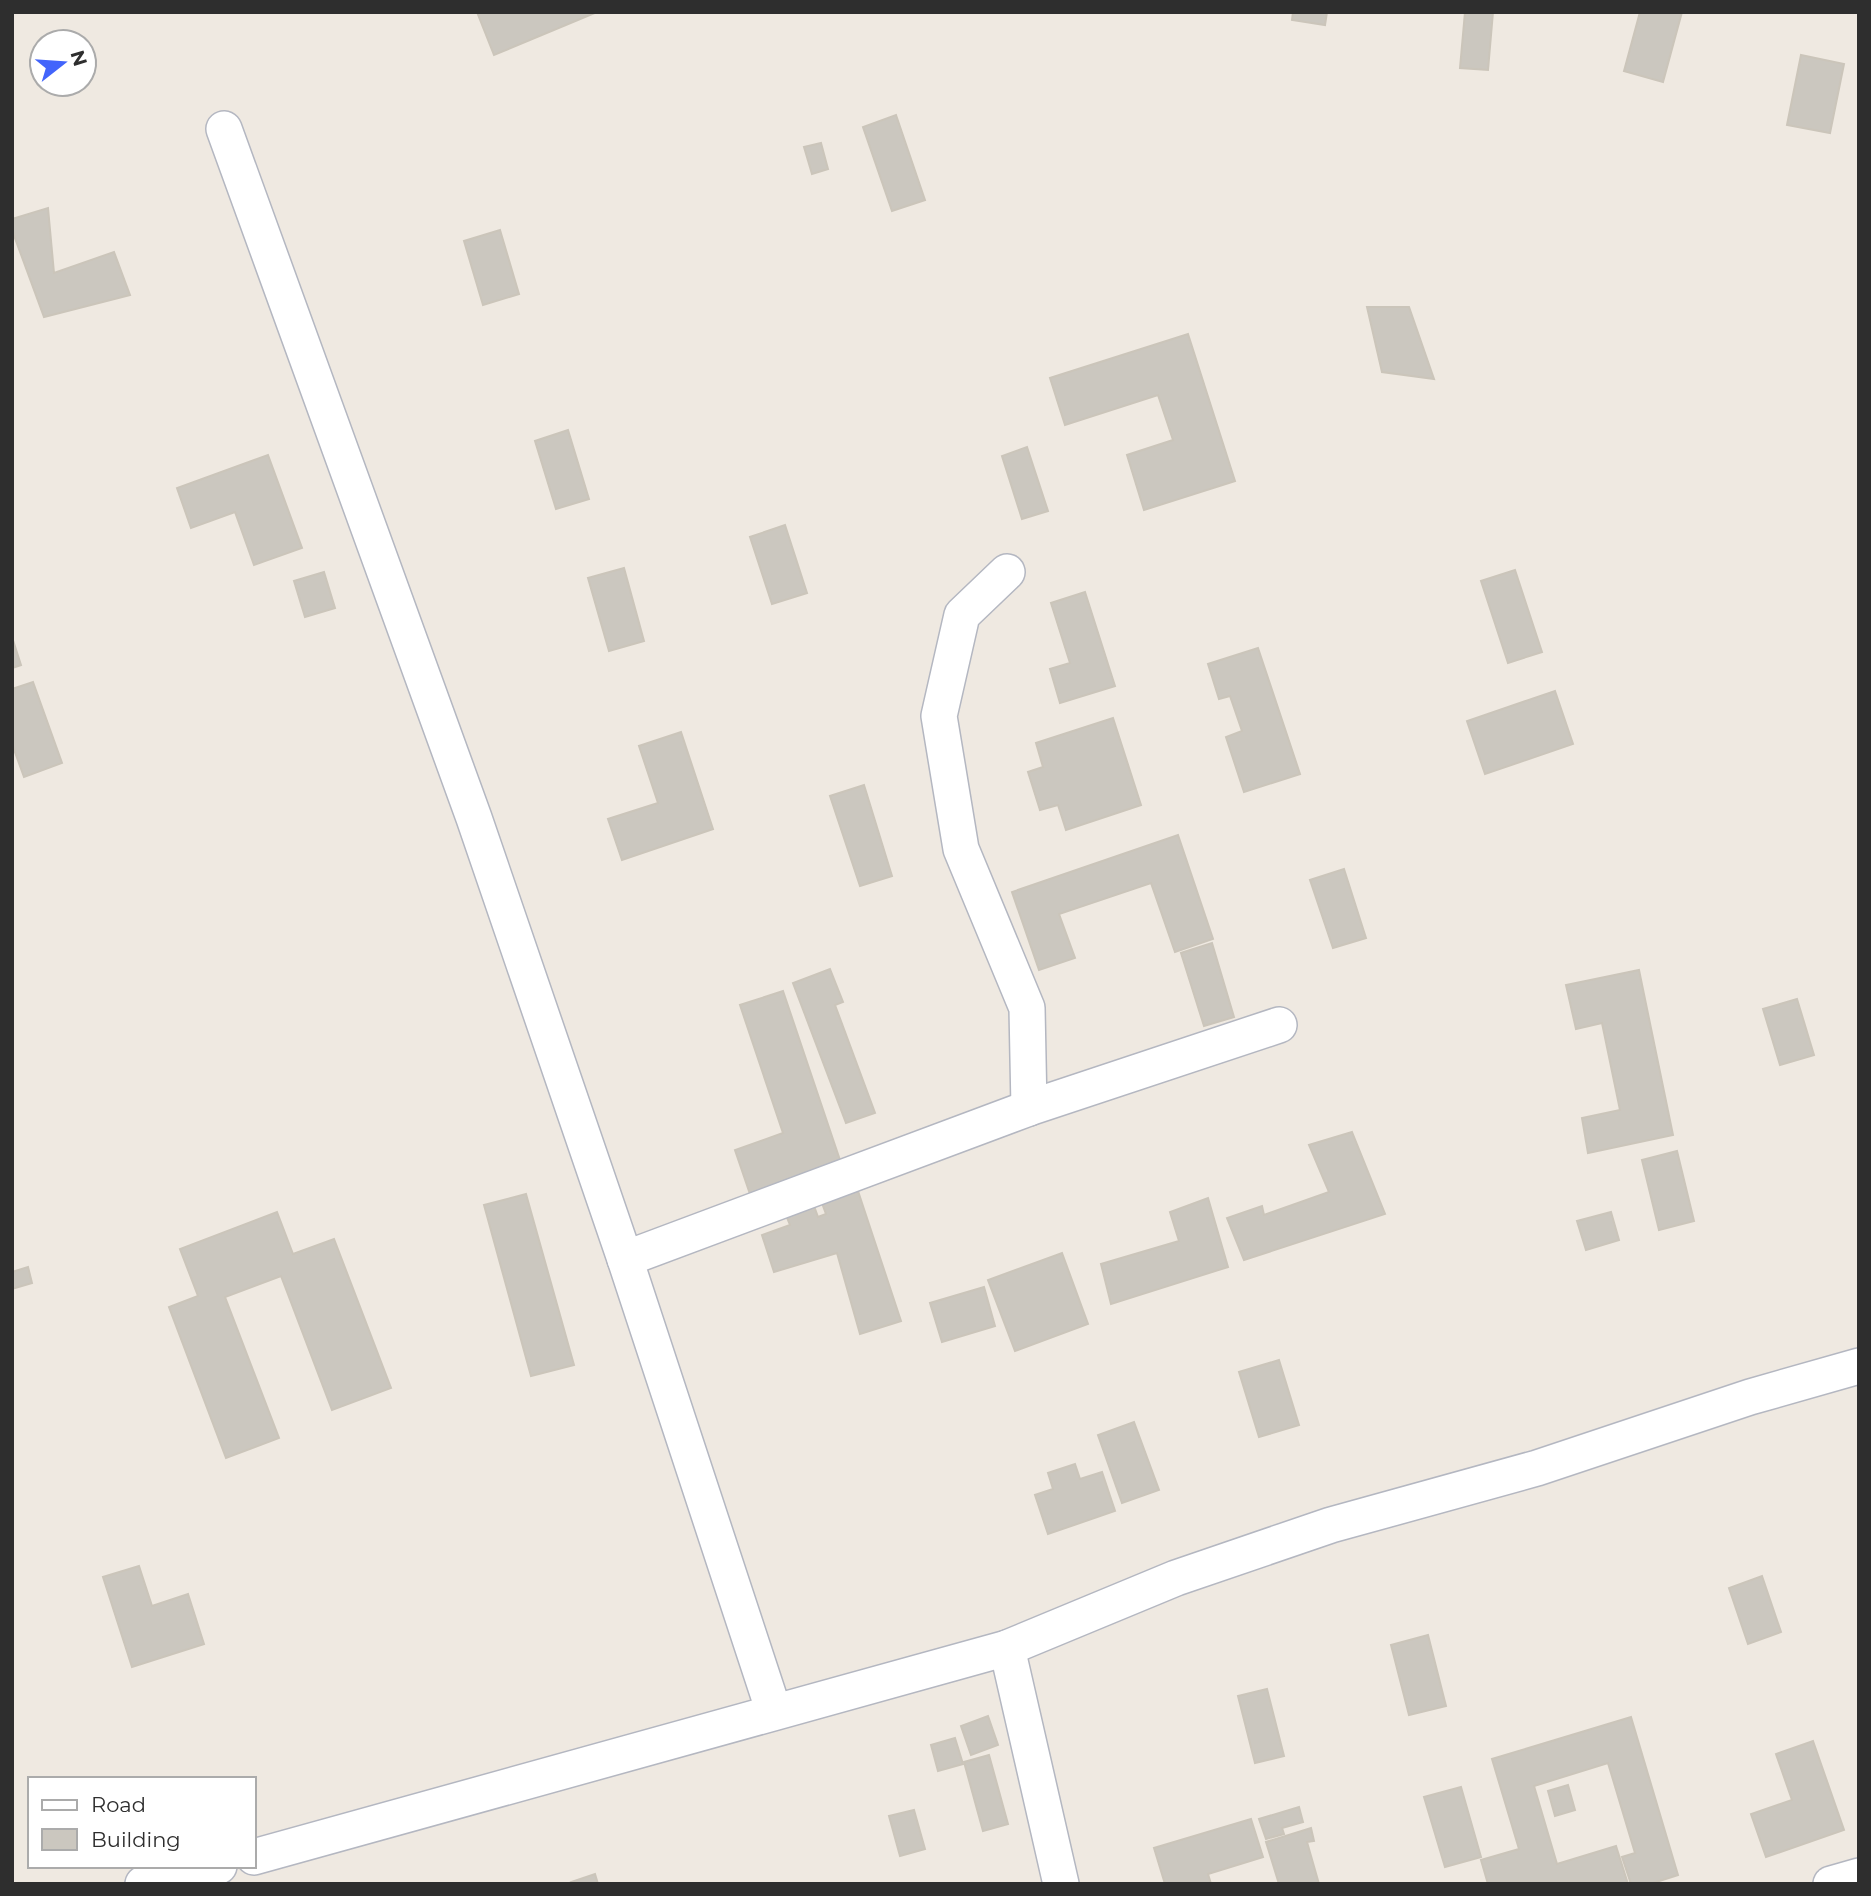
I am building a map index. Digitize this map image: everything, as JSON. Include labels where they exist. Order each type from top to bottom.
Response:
[{"type":"street","points":[[224,129],[474,818],[625,1259],[774,1712]]},
{"type":"street","points":[[1007,572],[962,615],[939,716],[961,849],[1027,1008],[1029,1108]]},
{"type":"street","points":[[625,1259],[1029,1108],[1279,1025]]},
{"type":"street","points":[[256,1856],[465,1801],[1007,1648],[1176,1578],[1331,1525],[1537,1468],[1750,1396],[1859,1366]]},
{"type":"street","points":[[1007,1648],[1061,1884]]},
{"type":"street","points":[[142,1884],[210,1868]]},
{"type":"street","points":[[1831,1884],[1859,1876]]},
{"type":"building","points":[[477,12],[597,12],[494,55]]},
{"type":"building","points":[[1293,12],[1327,12],[1325,25],[1292,20]]},
{"type":"building","points":[[1465,12],[1493,12],[1488,70],[1460,68]]},
{"type":"building","points":[[1640,12],[1682,12],[1663,82],[1624,71]]},
{"type":"building","points":[[1801,55],[1844,64],[1830,133],[1787,125]]},
{"type":"building","points":[[896,115],[925,200],[892,211],[863,127]]},
{"type":"building","points":[[821,143],[828,169],[812,174],[804,147]]},
{"type":"building","points":[[48,208],[54,273],[114,252],[130,295],[44,317],[12,230],[12,219]]},
{"type":"building","points":[[500,230],[519,294],[483,305],[464,241]]},
{"type":"building","points":[[1367,307],[1409,307],[1434,379],[1382,372]]},
{"type":"building","points":[[1188,334],[1235,481],[1144,510],[1127,455],[1173,440],[1158,395],[1065,425],[1050,378]]},
{"type":"building","points":[[568,430],[589,499],[556,509],[535,441]]},
{"type":"building","points":[[1027,447],[1048,511],[1022,519],[1002,456]]},
{"type":"building","points":[[268,455],[302,548],[254,565],[235,512],[191,528],[177,488]]},
{"type":"building","points":[[785,525],[807,593],[772,604],[750,537]]},
{"type":"building","points":[[624,568],[644,641],[609,651],[588,578]]},
{"type":"building","points":[[1515,570],[1542,652],[1508,663],[1481,581]]},
{"type":"building","points":[[324,572],[335,608],[305,617],[294,581]]},
{"type":"building","points":[[1085,592],[1115,686],[1060,703],[1050,669],[1070,663],[1051,603]]},
{"type":"building","points":[[12,637],[21,665],[12,668]]},
{"type":"building","points":[[1258,648],[1300,774],[1244,792],[1226,737],[1242,731],[1230,696],[1219,699],[1208,664]]},
{"type":"building","points":[[33,682],[62,763],[24,777],[12,744],[12,689]]},
{"type":"building","points":[[1555,691],[1573,744],[1485,774],[1467,721]]},
{"type":"building","points":[[1113,718],[1141,805],[1066,830],[1058,805],[1040,810],[1028,772],[1043,767],[1036,743]]},
{"type":"building","points":[[681,732],[713,829],[622,860],[608,819],[658,803],[639,746]]},
{"type":"building","points":[[864,785],[892,876],[860,886],[830,796]]},
{"type":"building","points":[[1178,835],[1213,939],[1175,952],[1151,883],[1059,914],[1075,958],[1039,970],[1012,892]]},
{"type":"building","points":[[1344,869],[1366,938],[1333,948],[1310,880]]},
{"type":"building","points":[[1212,943],[1234,1017],[1204,1026],[1181,953]]},
{"type":"building","points":[[830,969],[843,1002],[835,1005],[875,1113],[846,1123],[793,983]]},
{"type":"building","points":[[1639,970],[1673,1135],[1588,1153],[1582,1118],[1620,1110],[1602,1023],[1576,1029],[1566,985]]},
{"type":"building","points":[[783,991],[842,1166],[751,1197],[735,1150],[783,1133],[740,1005]]},
{"type":"building","points":[[1797,999],[1814,1055],[1780,1065],[1763,1009]]},
{"type":"building","points":[[1352,1132],[1385,1214],[1244,1260],[1227,1218],[1262,1206],[1264,1215],[1329,1192],[1309,1145]]},
{"type":"building","points":[[1677,1151],[1694,1221],[1659,1230],[1642,1160]]},
{"type":"building","points":[[858,1191],[901,1321],[860,1334],[837,1253],[774,1272],[762,1235],[790,1225],[786,1215],[814,1206],[818,1217],[826,1214],[822,1203]]},
{"type":"building","points":[[526,1194],[574,1365],[531,1376],[484,1205]]},
{"type":"building","points":[[1208,1198],[1228,1267],[1111,1304],[1101,1264],[1179,1241],[1170,1212]]},
{"type":"building","points":[[277,1212],[293,1254],[334,1239],[391,1388],[332,1410],[281,1276],[225,1297],[279,1438],[226,1458],[169,1307],[198,1296],[180,1249]]},
{"type":"building","points":[[1611,1212],[1619,1240],[1586,1250],[1577,1221]]},
{"type":"building","points":[[1062,1253],[1088,1324],[1015,1351],[988,1280]]},
{"type":"building","points":[[28,1267],[32,1283],[12,1289],[12,1272]]},
{"type":"building","points":[[984,1287],[995,1326],[942,1342],[930,1303]]},
{"type":"building","points":[[1279,1360],[1299,1425],[1259,1437],[1239,1372]]},
{"type":"building","points":[[1134,1422],[1159,1490],[1122,1503],[1098,1435]]},
{"type":"building","points":[[1075,1464],[1080,1479],[1102,1472],[1115,1511],[1048,1534],[1035,1495],[1053,1489],[1048,1473]]},
{"type":"building","points":[[139,1566],[152,1606],[188,1594],[204,1644],[132,1667],[103,1577]]},
{"type":"building","points":[[1762,1576],[1781,1632],[1748,1644],[1729,1588]]},
{"type":"building","points":[[1428,1635],[1446,1706],[1409,1715],[1391,1645]]},
{"type":"building","points":[[1267,1689],[1284,1756],[1255,1763],[1238,1696]]},
{"type":"building","points":[[988,1716],[998,1745],[971,1755],[961,1726]]},
{"type":"building","points":[[1631,1717],[1678,1875],[1650,1884],[1631,1884],[1622,1857],[1635,1853],[1608,1763],[1534,1786],[1557,1864],[1616,1846],[1628,1884],[1488,1884],[1481,1860],[1519,1849],[1492,1759]]},
{"type":"building","points":[[955,1738],[963,1764],[938,1771],[931,1745]]},
{"type":"building","points":[[1813,1741],[1844,1830],[1766,1857],[1751,1814],[1792,1800],[1776,1754]]},
{"type":"building","points":[[989,1755],[1008,1824],[983,1831],[964,1762]]},
{"type":"building","points":[[1568,1785],[1575,1810],[1555,1816],[1548,1791]]},
{"type":"building","points":[[1461,1787],[1481,1857],[1445,1867],[1424,1797]]},
{"type":"building","points":[[1299,1807],[1303,1822],[1282,1828],[1284,1834],[1266,1839],[1259,1819]]},
{"type":"building","points":[[914,1810],[925,1849],[900,1856],[889,1816]]},
{"type":"building","points":[[1251,1819],[1263,1857],[1208,1874],[1211,1884],[1165,1884],[1154,1848]]},
{"type":"building","points":[[1311,1828],[1314,1841],[1307,1842],[1319,1884],[1279,1884],[1266,1842]]},
{"type":"building","points":[[595,1874],[598,1884],[571,1882]]}]
